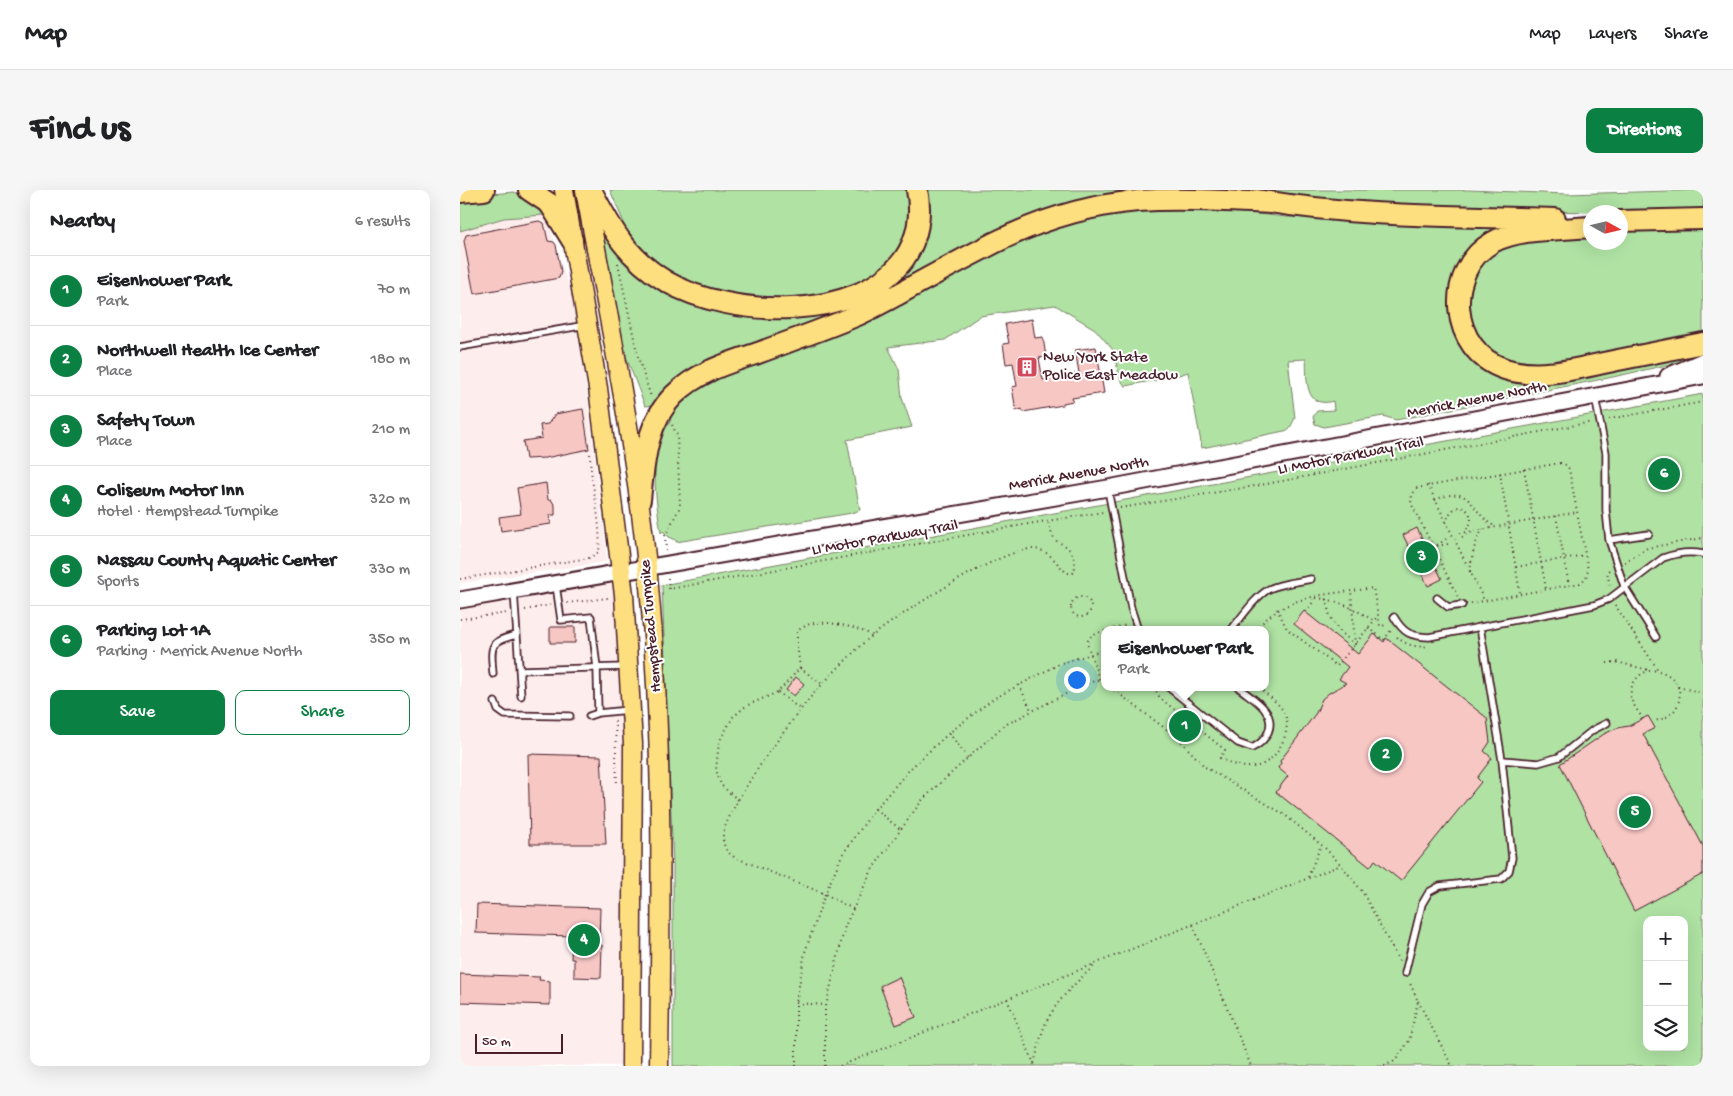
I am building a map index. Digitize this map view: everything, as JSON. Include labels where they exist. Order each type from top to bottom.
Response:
[{"type":"highway","points":[[460,192],[484,190]]},
{"type":"highway","points":[[529,190],[550,204],[572,240]]},
{"type":"highway","points":[[591,190],[622,245],[643,265],[668,282],[703,297],[722,302],[779,308],[812,306],[847,298],[876,284],[896,269],[908,253],[917,230],[920,211],[917,190]]},
{"type":"highway","points":[[1196,190],[1270,203]]},
{"type":"highway","points":[[640,500],[646,453],[655,424],[668,402],[682,389],[712,370],[856,316],[1022,230],[1077,212],[1112,204],[1139,201],[1218,200],[1338,210],[1583,220]]},
{"type":"highway","points":[[1628,222],[1703,218]]},
{"type":"highway","points":[[1583,228],[1512,235],[1493,242],[1476,256],[1464,272],[1458,300],[1462,327],[1471,344],[1486,359],[1504,369],[1531,374],[1556,372],[1703,343]]},
{"type":"main road","name":"Hempstead Turnpike","points":[[564,190],[598,388],[622,571],[628,667],[623,710],[633,859],[631,1066]]},
{"type":"main road","name":"Hempstead Turnpike","points":[[586,190],[630,434],[648,567],[656,667],[660,760],[662,852],[659,1066]]},
{"type":"main road","points":[[1643,388],[1703,361]]},
{"type":"main road","name":"Merrick Avenue North","points":[[460,600],[1108,488],[1703,376]]},
{"type":"lane","points":[[460,347],[588,324]]},
{"type":"lane","points":[[1595,397],[1606,453],[1606,510],[1609,540],[1624,586],[1656,637]]},
{"type":"lane","points":[[1108,488],[1132,608],[1138,626]]},
{"type":"lane","points":[[1609,540],[1649,534]]},
{"type":"lane","points":[[1394,617],[1400,628],[1413,636],[1429,637],[1594,605],[1609,599],[1663,558],[1692,552],[1703,554]]},
{"type":"lane","points":[[1234,626],[1257,600],[1269,590],[1311,579]]},
{"type":"lane","points":[[556,582],[561,620],[591,617],[597,668],[598,713]]},
{"type":"lane","points":[[514,590],[521,696]]},
{"type":"lane","points":[[1437,598],[1448,607],[1462,605]]},
{"type":"lane","points":[[1405,972],[1422,904],[1429,892],[1440,886],[1501,879],[1510,871],[1512,858],[1502,760],[1480,628]]},
{"type":"lane","points":[[493,674],[493,646],[499,639],[517,635]]},
{"type":"lane","points":[[520,670],[628,667]]},
{"type":"lane","points":[[1173,691],[1238,743],[1252,748],[1267,738],[1269,730],[1268,715],[1264,708],[1243,691]]},
{"type":"lane","points":[[495,702],[498,710],[505,715],[570,716]]},
{"type":"lane","points":[[589,716],[623,710]]},
{"type":"lane","points":[[1502,760],[1538,763],[1559,757],[1593,730],[1607,723]]},
{"type":"path","points":[[617,259],[638,358],[652,399]]},
{"type":"path","points":[[1615,417],[1703,402]]},
{"type":"path","points":[[665,536],[680,507],[677,435],[670,423]]},
{"type":"path","name":"LI Motor Parkway Trail","points":[[1120,508],[1261,485],[1586,424]]},
{"type":"path","points":[[460,579],[590,558],[599,552],[600,535],[591,472],[590,446]]},
{"type":"path","points":[[1560,463],[1566,465],[1569,469],[1588,570],[1586,578],[1580,583],[1462,605],[1411,503],[1412,495],[1417,488],[1428,485],[1524,469],[1560,463]]},
{"type":"path","points":[[1524,469],[1546,589]]},
{"type":"path","points":[[1500,473],[1520,593]]},
{"type":"path","points":[[1428,485],[1484,600]]},
{"type":"path","points":[[1435,500],[1446,495],[1462,496],[1471,501],[1488,523],[1496,527]]},
{"type":"path","points":[[1446,522],[1454,508],[1461,507],[1467,509],[1472,520],[1470,526],[1460,532]]},
{"type":"path","name":"LI Motor Parkway Trail","points":[[669,589],[1106,511]]},
{"type":"path","points":[[1462,537],[1483,529],[1577,512]]},
{"type":"path","points":[[1556,516],[1569,585]]},
{"type":"path","points":[[853,909],[825,894],[726,852],[722,837],[729,814],[762,763],[822,685],[861,645],[898,618],[956,581],[1009,554],[1024,550],[1036,549],[1047,553],[1067,573],[1073,573],[1075,567],[1073,556],[1066,546],[1058,543],[1053,537],[1048,522]]},
{"type":"path","points":[[1470,572],[1476,540],[1483,529]]},
{"type":"path","points":[[1463,531],[1475,531]]},
{"type":"path","points":[[1625,562],[1647,548],[1703,538]]},
{"type":"path","points":[[1433,548],[1446,539]]},
{"type":"path","points":[[1437,546],[1448,544]]},
{"type":"path","points":[[1516,567],[1585,555]]},
{"type":"path","points":[[1609,570],[1607,572],[1610,589]]},
{"type":"path","points":[[1259,626],[1265,618],[1277,609],[1290,603],[1372,588],[1380,626],[1389,625],[1400,640],[1408,645],[1422,647],[1436,645]]},
{"type":"path","points":[[1351,592],[1355,644]]},
{"type":"path","points":[[1082,597],[1088,599],[1091,608],[1089,613],[1083,616],[1074,614],[1073,601],[1082,597]]},
{"type":"path","points":[[460,619],[607,598],[611,604]]},
{"type":"path","points":[[1312,598],[1327,599],[1352,608],[1374,621]]},
{"type":"path","points":[[1306,612],[1313,602],[1312,598]]},
{"type":"path","points":[[1327,599],[1332,623],[1339,632],[1355,644]]},
{"type":"path","points":[[1614,603],[1658,670]]},
{"type":"path","points":[[1277,609],[1287,629],[1337,666],[1378,616]]},
{"type":"path","points":[[822,685],[800,668],[796,644],[797,632],[808,624],[822,622],[844,626],[874,636]]},
{"type":"path","points":[[1125,626],[1129,625]]},
{"type":"path","points":[[1368,628],[1384,640],[1392,630]]},
{"type":"path","points":[[825,1066],[826,1006],[845,926],[873,868],[923,799],[1004,726],[1031,710],[1099,679],[1087,643],[1093,634],[1101,632]]},
{"type":"path","points":[[796,1066],[796,1003],[805,952],[825,894],[842,855],[875,809],[912,767],[949,733],[993,699],[1061,662],[1101,651]]},
{"type":"path","points":[[1607,663],[1616,662],[1649,670],[1658,670],[1670,676],[1678,687],[1680,695],[1674,711],[1669,716],[1654,721]]},
{"type":"path","points":[[738,800],[721,785],[716,770],[719,742],[733,717],[746,706],[778,692],[800,668]]},
{"type":"path","points":[[1643,719],[1631,699],[1630,693],[1632,685],[1637,678],[1649,670]]},
{"type":"path","points":[[1019,685],[1031,710]]},
{"type":"path","points":[[1678,687],[1703,693]]},
{"type":"path","points":[[1115,691],[1178,738],[1205,767],[1285,815],[1321,845],[1341,865],[1362,891],[1452,1066]]},
{"type":"path","points":[[778,692],[801,710]]},
{"type":"path","points":[[617,791],[623,710]]},
{"type":"path","points":[[949,733],[968,758]]},
{"type":"path","points":[[875,809],[901,830]]},
{"type":"path","points":[[1308,878],[1321,845]]},
{"type":"path","points":[[840,1066],[1341,865]]},
{"type":"path","points":[[1192,925],[1251,1066]]},
{"type":"path","points":[[1035,1065],[1044,1026],[1054,1007],[1069,989],[1097,963]]},
{"type":"path","points":[[1007,999],[1035,1065]]},
{"type":"path","points":[[1384,1066],[1395,1061],[1409,1041],[1418,1001]]},
{"type":"path","points":[[796,1003],[826,1006]]},
{"type":"shaded area","points":[[544,215],[547,218],[577,312],[607,558],[606,562],[460,583],[460,231],[504,218]]},
{"type":"shaded area","points":[[621,573],[626,634],[630,1066],[460,1066],[460,601]]},
{"type":"green space","points":[[610,190],[910,190],[913,197],[904,248],[882,273],[838,293],[770,302],[697,288],[642,256],[618,227],[624,223]]},
{"type":"green space","points":[[926,190],[1145,190],[1146,195],[907,281],[902,277],[921,247],[928,227],[929,216]]},
{"type":"green space","points":[[1258,190],[1469,190],[1567,194],[1703,190],[1703,208],[1628,212],[1628,205],[1583,205],[1583,212],[1482,211],[1303,196]]},
{"type":"green space","points":[[513,192],[537,201],[543,209],[544,215],[504,218],[460,231],[460,197]]},
{"type":"green space","points":[[1166,207],[1286,217],[1508,225],[1452,290],[1496,373],[1703,350],[1703,357],[1396,420],[1383,416],[1324,427],[1315,424],[1313,417],[1317,411],[1334,410],[1333,401],[1321,402],[1312,396],[1309,391],[1306,359],[1288,360],[1295,418],[1289,430],[1202,448],[1188,372],[1125,386],[1120,379],[1113,350],[1095,329],[1055,305],[980,316],[945,340],[888,347],[899,369],[902,398],[912,427],[847,440],[860,510],[852,513],[676,542],[676,540],[669,537],[663,531],[661,533],[655,477],[657,450],[664,423],[668,426],[671,419],[668,416],[687,395],[709,381],[1010,244],[1062,225],[1113,211]]},
{"type":"green space","points":[[1703,227],[1703,337],[1550,367],[1521,366],[1493,354],[1472,331],[1466,302],[1473,273],[1491,251],[1515,240],[1583,234],[1583,250],[1628,250],[1628,231]]},
{"type":"green space","points":[[602,228],[612,247],[620,250],[671,292],[839,309],[835,318],[656,405],[645,406],[625,354]]},
{"type":"green space","points":[[1703,394],[1703,1066],[673,1066],[673,866],[662,585]]},
{"type":"building","points":[[539,221],[544,223],[548,241],[554,242],[556,245],[561,272],[559,278],[474,294],[464,241],[466,235]]},
{"type":"building","name":"New York State Police East Meadow","points":[[1032,319],[1035,338],[1043,337],[1046,357],[1039,358],[1043,380],[1079,373],[1075,350],[1096,347],[1104,393],[1072,398],[1073,401],[1063,403],[1063,405],[1023,412],[1022,409],[1016,411],[1012,387],[1017,386],[1013,363],[1006,364],[1003,344],[1009,343],[1005,324]]},
{"type":"building","points":[[583,409],[589,449],[545,458],[526,459],[523,441],[542,438],[540,425],[548,424],[555,414]]},
{"type":"building","points":[[546,483],[548,500],[551,499],[555,506],[555,515],[550,515],[551,524],[501,531],[499,517],[521,514],[517,488]]},
{"type":"building","points":[[1417,528],[1442,579],[1428,586],[1403,535]]},
{"type":"building","points":[[1304,611],[1358,654],[1374,634],[1384,642],[1386,638],[1487,718],[1490,742],[1484,751],[1492,758],[1477,778],[1481,782],[1401,881],[1375,860],[1370,867],[1276,792],[1288,776],[1278,768],[1281,763],[1280,761],[1316,713],[1322,699],[1346,683],[1339,679],[1348,667],[1294,624]]},
{"type":"building","points":[[550,627],[575,627],[575,643],[550,643]]},
{"type":"building","points":[[796,677],[804,684],[794,696],[786,690]]},
{"type":"building","points":[[1648,716],[1655,728],[1643,734],[1703,846],[1703,874],[1634,911],[1560,764],[1604,734],[1617,728],[1629,726]]},
{"type":"building","points":[[528,754],[601,756],[606,844],[530,844]]},
{"type":"building","points":[[477,904],[600,908],[599,945],[602,945],[601,978],[574,977],[574,959],[571,959],[572,936],[476,933]]},
{"type":"building","points":[[460,974],[540,977],[539,980],[550,981],[550,1005],[460,1002]]},
{"type":"building","points":[[899,977],[916,1017],[896,1025],[880,986]]},
{"type":"place","name":"New York State Police East Meadow","points":[[1027,367]]},
{"type":"place","name":"Parking Lot 1A","points":[[1664,474]]},
{"type":"place","name":"Safety Town","points":[[1422,557]]},
{"type":"place","name":"Eisenhower Park","points":[[1185,726]]},
{"type":"place","name":"Northwell Health Ice Center","points":[[1386,755]]},
{"type":"place","name":"Nassau County Aquatic Center","points":[[1635,812]]},
{"type":"place","name":"Coliseum Motor Inn","points":[[584,940]]}]
